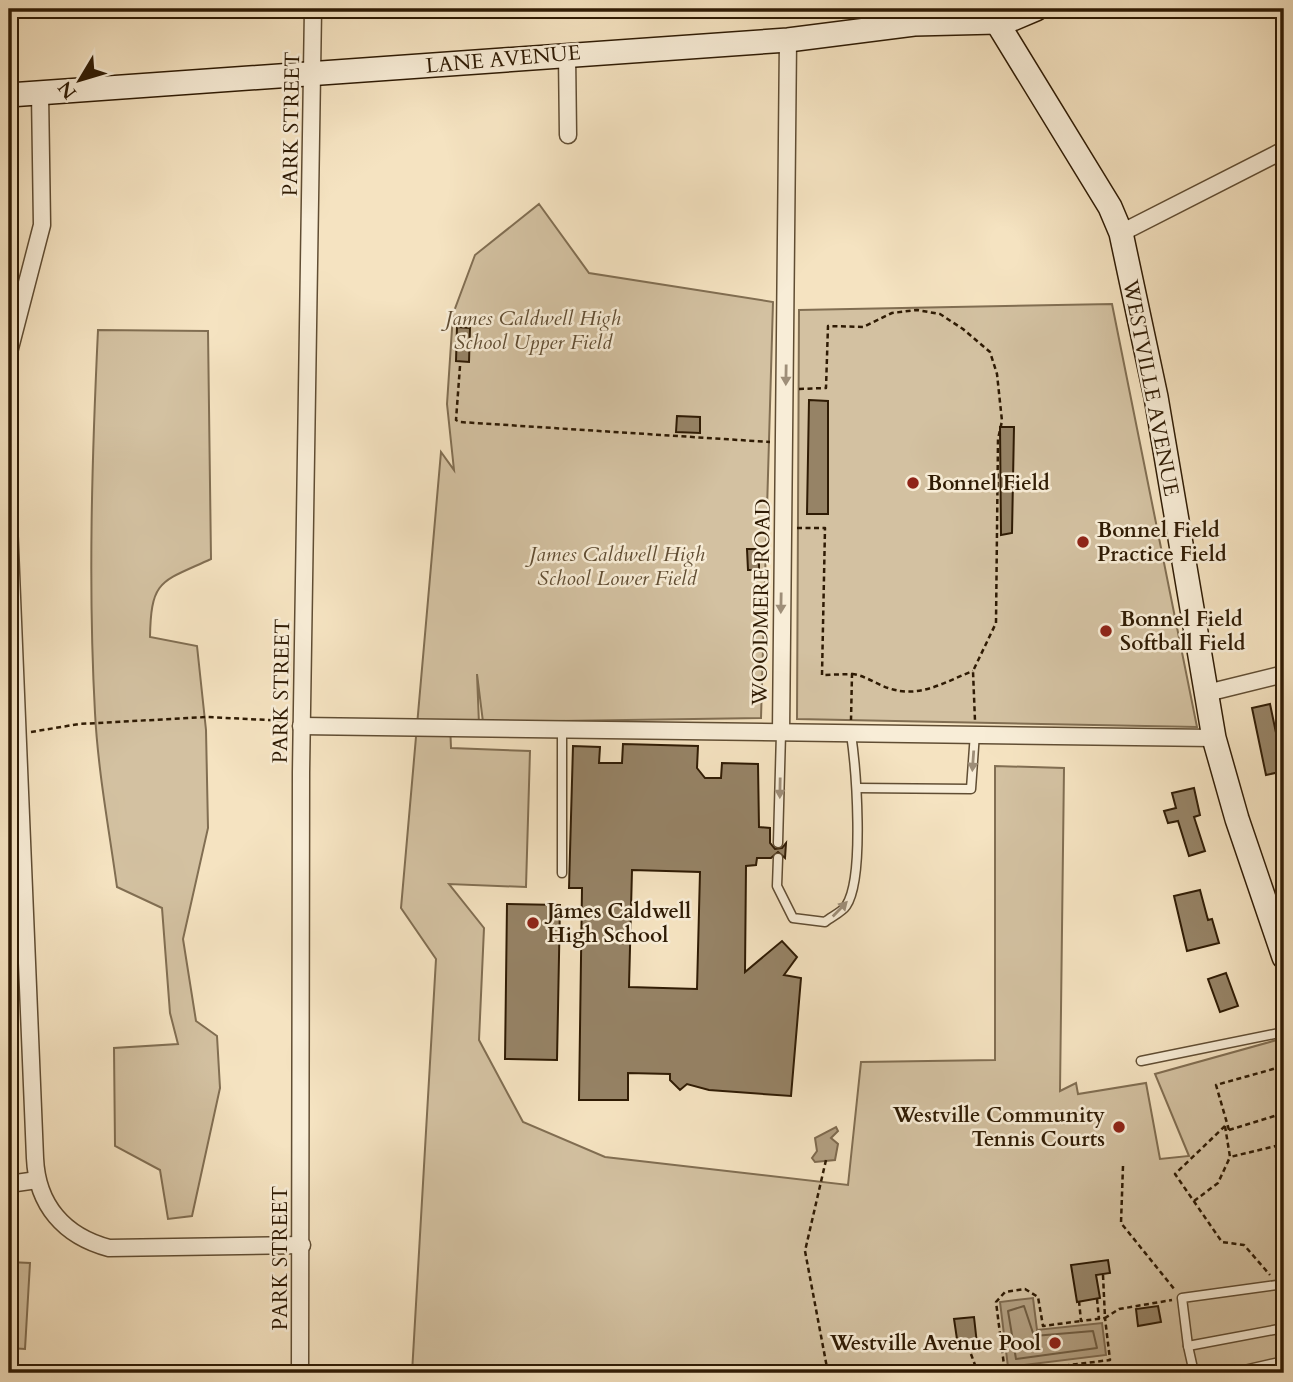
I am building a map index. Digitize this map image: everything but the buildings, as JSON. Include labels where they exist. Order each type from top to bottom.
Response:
[{"type":"street","name":"PARK STREET","points":[[300,1373],[301,726],[313,9]]},
{"type":"street","name":"LANE AVENUE","points":[[9,95],[788,40],[993,15],[1010,20],[1036,9]]},
{"type":"street","name":"WESTVILLE AVENUE","points":[[993,15],[1110,207],[1121,233],[1156,397],[1214,738],[1240,831],[1284,957]]},
{"type":"street","name":"WOODMERE ROAD","points":[[788,40],[781,733],[975,733],[1214,738]]},
{"type":"street","points":[[567,54],[568,135]]},
{"type":"street","points":[[9,352],[42,225],[40,93]]},
{"type":"street","points":[[1121,233],[1284,150]]},
{"type":"street","points":[[9,524],[12,725],[37,1180],[48,1207],[60,1222],[91,1243],[109,1248],[302,1245]]},
{"type":"street","points":[[1207,693],[1284,674]]},
{"type":"street","points":[[301,726],[781,733]]},
{"type":"street","points":[[9,1184],[37,1180]]},
{"type":"lane","points":[[562,731],[562,873]]},
{"type":"lane","points":[[778,843],[781,733]]},
{"type":"lane","points":[[857,788],[971,789],[975,733]]},
{"type":"lane","points":[[778,858],[777,886],[793,918],[825,922],[846,905],[856,874],[857,788],[850,734]]},
{"type":"lane","points":[[1141,1061],[1284,1032]]},
{"type":"lane","points":[[1194,1373],[1182,1298],[1282,1284]]},
{"type":"lane","points":[[1188,1346],[1284,1328]]},
{"type":"lane","points":[[1231,1373],[1284,1361]]},
{"type":"path","points":[[785,389],[826,387],[828,326],[863,327],[875,318],[892,313],[918,310],[940,314],[964,329],[990,352],[997,374],[1002,421],[998,439],[997,607],[991,639],[972,671],[975,733]]},
{"type":"path","points":[[460,366],[457,419],[460,422],[784,443]]},
{"type":"path","points":[[782,528],[825,528],[822,675],[852,674],[894,691],[910,692],[928,690],[972,671]]},
{"type":"path","points":[[850,734],[852,674]]},
{"type":"path","points":[[12,725],[29,732],[79,724],[208,716],[282,719],[301,726]]},
{"type":"path","points":[[1230,1130],[1216,1086],[1284,1066]]},
{"type":"path","points":[[1230,1130],[1284,1113]]},
{"type":"path","points":[[1225,1126],[1230,1130]]},
{"type":"path","points":[[1194,1201],[1219,1183],[1230,1157],[1225,1126]]},
{"type":"path","points":[[1225,1126],[1175,1174],[1222,1242],[1244,1245],[1258,1265],[1282,1284]]},
{"type":"path","points":[[1230,1157],[1284,1144]]},
{"type":"path","points":[[826,1160],[805,1251],[828,1373]]},
{"type":"path","points":[[1103,1275],[1105,1318],[1110,1360],[1005,1373],[996,1303],[1005,1292],[1025,1289],[1038,1297],[1042,1326],[1105,1318],[1119,1309],[1182,1298],[1121,1223],[1123,1166]]},
{"type":"path","points":[[1097,1299],[1099,1319]]},
{"type":"path","points":[[1079,1301],[1081,1321]]},
{"type":"path","points":[[968,1346],[978,1373]]},
{"type":"green space","points":[[539,204],[589,273],[773,302],[761,718],[483,722],[477,674],[479,724],[450,723],[451,748],[530,751],[526,887],[449,884],[484,928],[479,1040],[523,1122],[605,1157],[848,1185],[861,1062],[995,1060],[995,766],[1064,768],[1060,1091],[1076,1083],[1078,1094],[1146,1083],[1160,1159],[1189,1156],[1155,1074],[1284,1038],[1284,1373],[690,1373],[679,1370],[671,1373],[412,1373],[436,959],[401,908],[441,452],[454,470],[447,404],[453,314],[475,255]]},
{"type":"green space","name":"Bonnel Field","points":[[1112,304],[1197,727],[797,719],[799,310]]},
{"type":"green space","points":[[98,330],[208,331],[211,559],[170,578],[162,585],[153,604],[150,637],[197,646],[206,730],[208,828],[183,939],[196,1021],[217,1036],[220,1088],[192,1216],[168,1219],[160,1170],[115,1146],[114,1048],[178,1044],[170,1013],[162,908],[117,887],[99,757],[95,713],[91,569]]},
{"type":"green space","points":[[9,1262],[30,1263],[25,1349],[9,1348]]},
{"type":"water","points":[[836,1127],[838,1131],[831,1138],[838,1144],[835,1160],[815,1162],[812,1158],[817,1151],[815,1138]]},
{"type":"water","name":"Westville Avenue Pool","points":[[1033,1298],[1037,1330],[1102,1323],[1106,1355],[1008,1367],[1000,1302]]},
{"type":"place","name":"Bonnel Field","points":[[913,483]]},
{"type":"place","name":"Bonnel Field Practice Field","points":[[1083,542]]},
{"type":"place","name":"Bonnel Field Softball Field","points":[[1106,631]]},
{"type":"place","name":"James Caldwell High School","points":[[533,923]]},
{"type":"place","name":"Westville Community Tennis Courts","points":[[1119,1127]]},
{"type":"place","name":"Westville Avenue Pool","points":[[1055,1343]]},
{"type":"park label","name":"James Caldwell High School Upper Field","points":[[533,330]]},
{"type":"park label","name":"James Caldwell High School Lower Field","points":[[617,566]]}]
